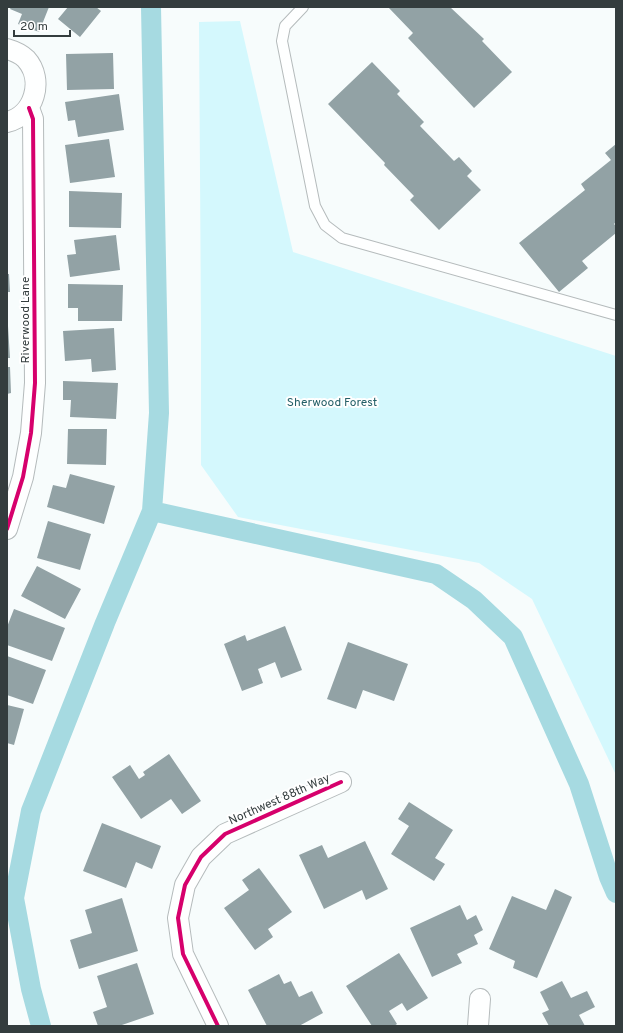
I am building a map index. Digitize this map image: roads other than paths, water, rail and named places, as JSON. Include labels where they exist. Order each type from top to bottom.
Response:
[{"type":"street","name":"Riverwood Lane","points":[[7,49],[16,52],[26,60],[33,70],[36,83],[34,96],[29,108],[33,119],[35,383],[31,433],[23,477],[7,529]]},
{"type":"street","points":[[7,122],[20,117],[29,108]]},
{"type":"street","name":"Northwest 88th Way","points":[[218,1026],[183,954],[178,918],[185,885],[201,857],[225,834],[341,782]]},
{"type":"street","points":[[478,1026],[480,999]]},
{"type":"lane","points":[[303,7],[285,26],[282,41],[315,206],[325,225],[342,238],[614,312]]},
{"type":"waterway","points":[[41,1026],[31,989],[14,898],[31,811],[105,623],[152,511],[159,413],[151,7]]},
{"type":"waterway","points":[[152,511],[436,574],[474,600],[513,637],[579,784],[609,877],[616,893]]},
{"type":"park label","name":"Sherwood Forest","points":[[332,402]]}]
